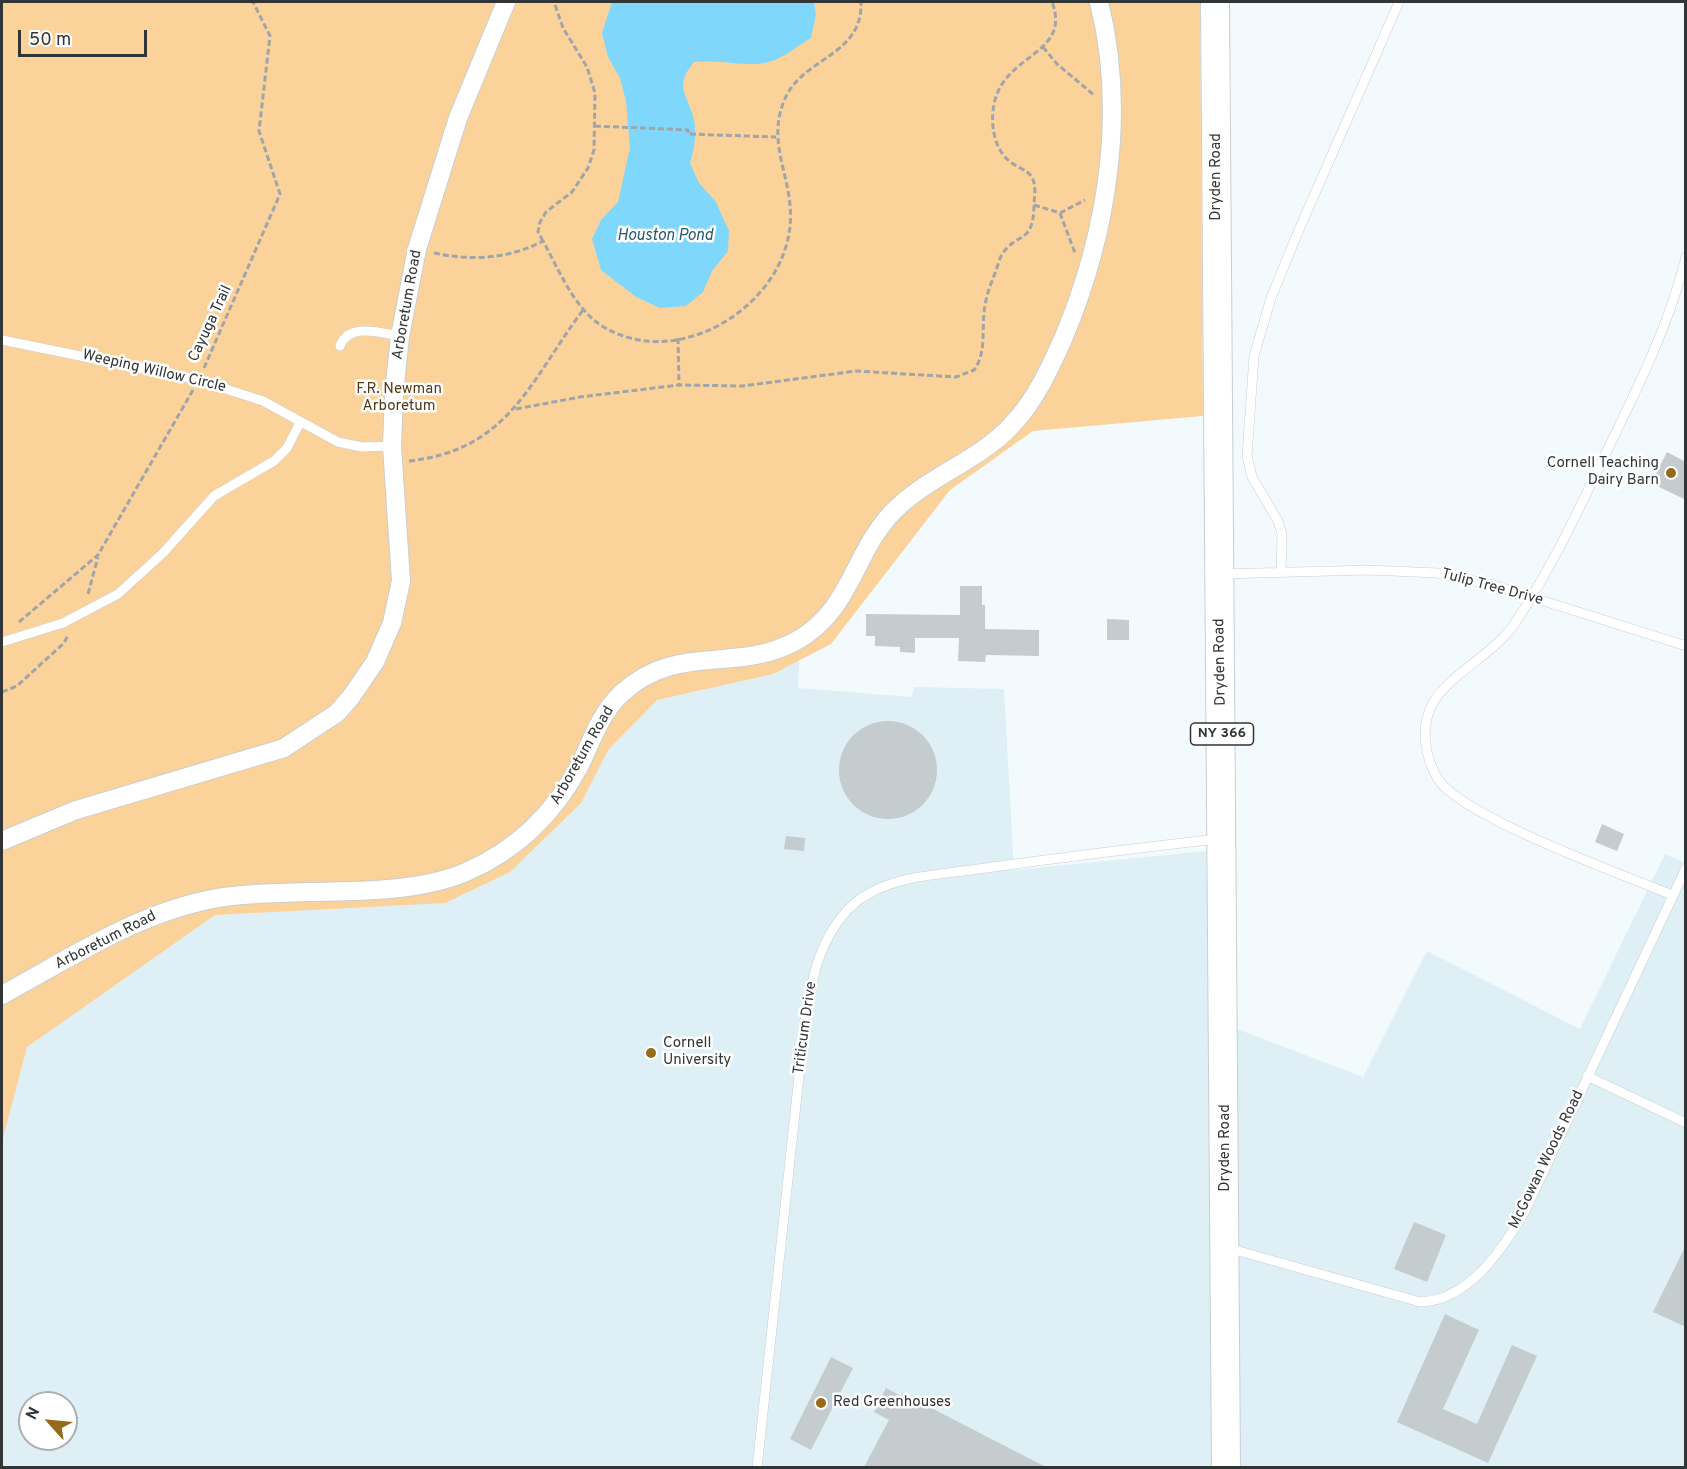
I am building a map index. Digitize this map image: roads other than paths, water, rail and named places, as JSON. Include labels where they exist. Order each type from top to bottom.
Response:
[{"type":"main road","name":"Dryden Road","points":[[1215,2],[1226,1467]]},
{"type":"street","name":"Arboretum Road","points":[[2,841],[76,810],[284,748],[337,712],[351,697],[375,662],[385,643],[398,602],[401,560],[393,454],[400,336],[417,249],[458,118],[506,2]]},
{"type":"street","name":"Arboretum Road","points":[[2,995],[124,929],[187,904],[254,894],[404,887],[462,874],[522,840],[553,807],[571,781],[605,713],[621,694],[642,678],[664,667],[689,660],[744,658],[773,652],[800,639],[833,611],[883,523],[908,496],[997,440],[1023,413],[1050,369],[1078,302],[1090,264],[1104,201],[1111,130],[1110,71],[1099,2]]},
{"type":"lane","points":[[1281,571],[1282,534],[1278,521],[1252,477],[1247,456],[1254,356],[1264,319],[1284,265],[1399,2]]},
{"type":"lane","points":[[1672,895],[1474,810],[1450,794],[1433,771],[1425,737],[1431,707],[1446,688],[1507,635],[1551,566],[1643,377],[1671,307],[1686,258]]},
{"type":"lane","points":[[340,346],[345,337],[359,331],[400,336]]},
{"type":"lane","name":"Weeping Willow Circle","points":[[2,340],[198,380],[263,401],[338,442],[393,454]]},
{"type":"lane","points":[[2,642],[63,623],[117,594],[163,553],[214,496],[274,460],[286,448],[300,423]]},
{"type":"lane","name":"Tulip Tree Drive","points":[[1220,574],[1368,570],[1438,573],[1474,580],[1686,646]]},
{"type":"lane","name":"Triticum Drive","points":[[757,1467],[805,1020],[814,971],[833,927],[860,899],[901,881],[1022,862],[1223,839]]},
{"type":"lane","name":"McGowan Woods Road","points":[[1226,1248],[1420,1302],[1444,1298],[1482,1270],[1513,1232],[1533,1195],[1686,868]]},
{"type":"lane","points":[[1587,1076],[1686,1123]]},
{"type":"water","name":"Houston Pond","points":[[612,2],[814,2],[816,14],[811,38],[785,55],[760,64],[694,62],[684,78],[684,91],[695,126],[695,142],[690,163],[699,183],[716,202],[729,231],[728,251],[712,271],[703,292],[686,306],[660,308],[636,297],[601,270],[592,239],[601,220],[618,202],[630,148],[626,101],[620,78],[608,57],[602,33]]},
{"type":"place","name":"Cornell Teaching Dairy Barn","points":[[1671,473]]},
{"type":"place","name":"Cornell University","points":[[651,1053]]},
{"type":"place","name":"Red Greenhouses","points":[[821,1403]]},
{"type":"park label","name":"F.R. Newman Arboretum","points":[[399,398]]}]
